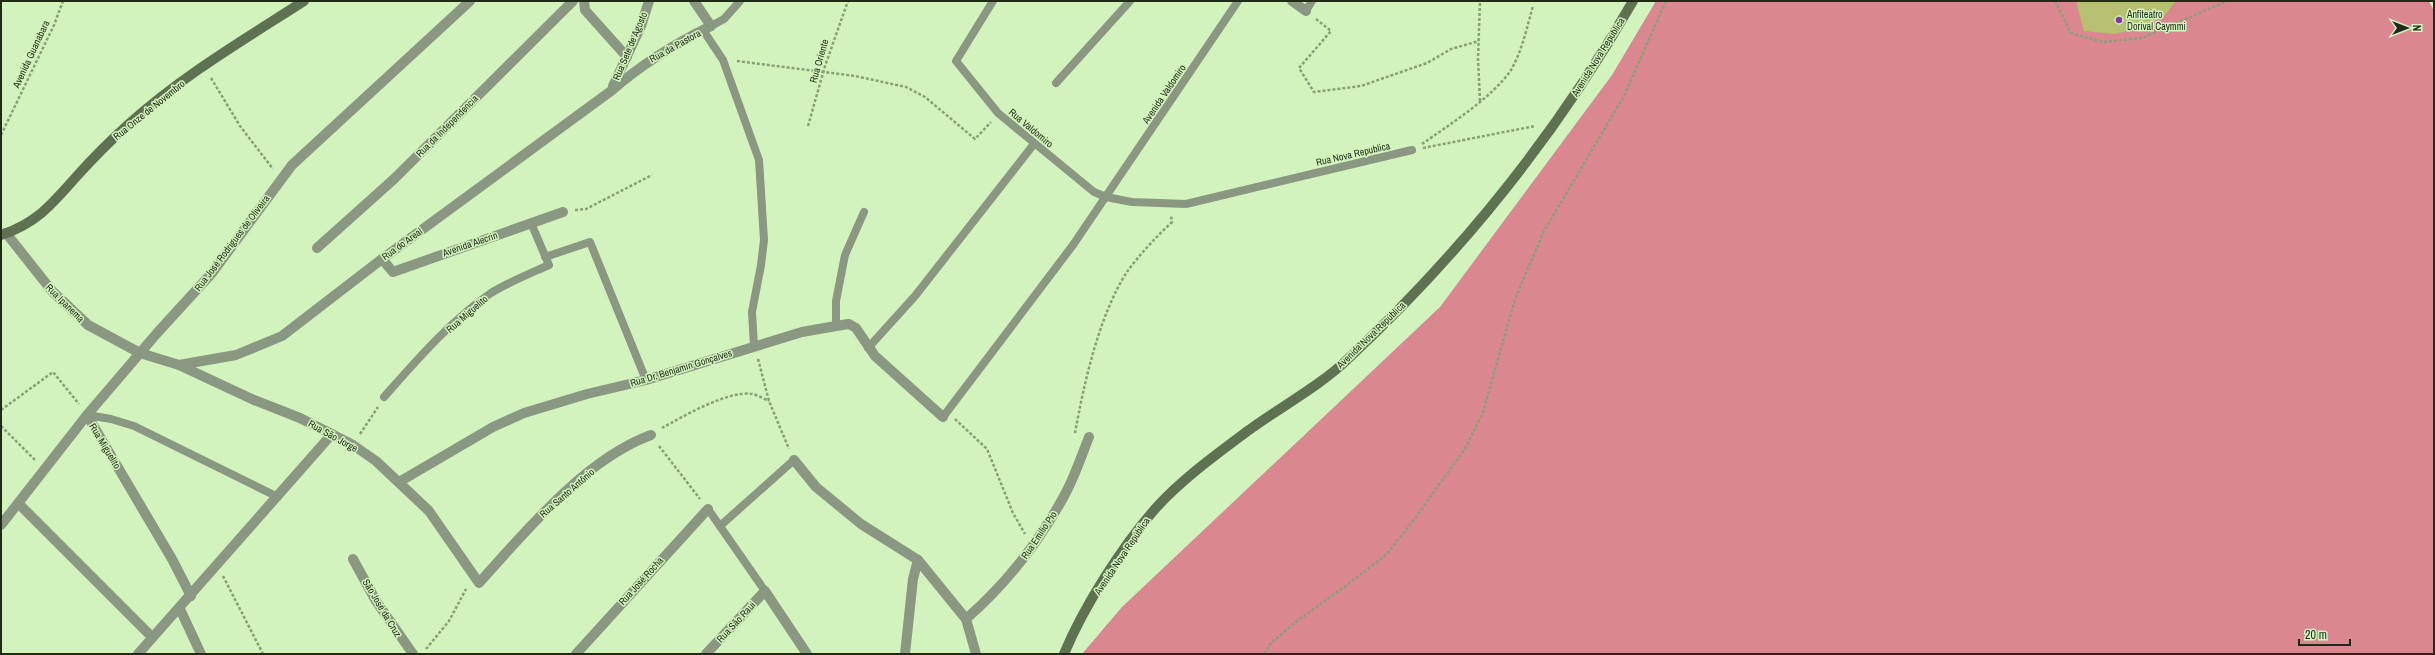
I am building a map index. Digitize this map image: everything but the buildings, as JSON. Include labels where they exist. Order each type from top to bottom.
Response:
[{"type":"street","name":"Rua Onze de Novembro","points":[[4,234],[40,216],[130,122],[204,67],[304,1]]},
{"type":"street","name":"Rua José Rodrigues de Oliveira","points":[[1,525],[19,504],[87,415],[212,273],[292,165],[326,132],[368,97],[470,1]]},
{"type":"street","name":"Rua da Independencia","points":[[318,248],[394,179],[573,1]]},
{"type":"street","points":[[584,1],[585,10],[628,57]]},
{"type":"street","name":"Rua Sete de Agosto","points":[[611,91],[628,57],[649,1]]},
{"type":"street","points":[[694,1],[707,28]]},
{"type":"street","points":[[1292,1],[1306,11]]},
{"type":"street","name":"Avenida Nova República","points":[[1064,654],[1093,598],[1135,533],[1156,508],[1218,452],[1347,360],[1472,228],[1586,80],[1633,1]]},
{"type":"street","name":"Rua da Pastora","points":[[611,91],[662,51],[707,28]]},
{"type":"street","name":"Rua do Areal","points":[[179,365],[236,354],[282,336],[382,259],[611,91]]},
{"type":"street","name":"Avenida Alecrin","points":[[382,259],[393,272],[563,212]]},
{"type":"street","name":"Rua Ipanema","points":[[4,234],[52,291],[73,313],[88,325],[140,353]]},
{"type":"street","name":"Rua Dr, Benjamin Gonçalves","points":[[399,482],[493,426],[524,413],[581,396],[646,380],[802,332],[849,324],[856,328],[868,348],[945,414]]},
{"type":"street","name":"Rua São Jorge","points":[[140,353],[179,365],[254,400],[300,418],[353,445],[376,461],[429,511],[477,579]]},
{"type":"street","name":"Rua Miguelito","points":[[87,415],[168,553],[190,596]]},
{"type":"street","points":[[138,654],[332,434]]},
{"type":"street","name":"Rua Santo Antônio","points":[[477,579],[547,508],[609,457],[650,435]]},
{"type":"street","name":"Rua Emilio Pio","points":[[966,619],[1010,578],[1032,547],[1064,497],[1090,437]]},
{"type":"street","points":[[794,460],[816,486],[855,520],[918,560],[966,619],[976,654]]},
{"type":"street","points":[[19,504],[152,637]]},
{"type":"street","name":"Rua José Rocha","points":[[576,654],[708,509]]},
{"type":"street","name":"São José da Cruz","points":[[353,559],[376,601],[413,654]]},
{"type":"street","points":[[905,654],[913,579],[918,560]]},
{"type":"street","points":[[765,591],[806,654]]},
{"type":"street","name":"Rua São Raui","points":[[706,654],[765,591]]},
{"type":"street","points":[[180,608],[201,654]]},
{"type":"lane","name":"Rua da Pastora","points":[[707,28],[724,19],[740,1]]},
{"type":"lane","name":"Rua Valdomiro","points":[[994,1],[956,61],[998,113],[1086,186],[1106,197]]},
{"type":"lane","points":[[1056,83],[1130,1]]},
{"type":"lane","name":"Avenida Valdomiro","points":[[945,414],[1042,287],[1106,197],[1238,1]]},
{"type":"lane","points":[[1306,11],[1312,1]]},
{"type":"lane","points":[[707,28],[723,60],[736,101],[750,133],[761,175],[764,240],[752,312],[754,346]]},
{"type":"lane","points":[[868,348],[915,296],[1034,144]]},
{"type":"lane","name":"Rua Nova Republica","points":[[1106,197],[1132,202],[1186,204],[1412,150]]},
{"type":"lane","points":[[836,326],[836,302],[845,255],[864,212]]},
{"type":"lane","points":[[531,223],[545,256],[590,242],[646,380]]},
{"type":"lane","name":"Rua Miguelito","points":[[384,397],[475,305],[510,282],[549,265],[545,256]]},
{"type":"lane","name":"Rua Miguelito","points":[[87,415],[111,419],[134,426],[278,497]]},
{"type":"lane","points":[[720,526],[794,460]]},
{"type":"lane","points":[[708,509],[765,591]]},
{"type":"path","name":"Avenida Guanabara","points":[[1,135],[54,25],[63,1]]},
{"type":"path","name":"Rua Oriente","points":[[808,126],[823,73],[848,1]]},
{"type":"path","points":[[1480,1],[1480,101]]},
{"type":"path","points":[[1264,654],[1271,643],[1297,621],[1387,554],[1416,517],[1466,447],[1483,412],[1515,299],[1544,231],[1624,96],[1666,1]]},
{"type":"path","points":[[2055,1],[2071,33],[2103,42],[2142,38],[2227,1]]},
{"type":"path","points":[[1412,150],[1480,101],[1510,70],[1522,46],[1533,6]]},
{"type":"path","points":[[1306,11],[1331,31],[1299,68],[1314,92],[1361,86],[1426,63],[1451,49],[1479,41]]},
{"type":"path","points":[[723,60],[755,62],[887,82],[906,87],[925,97],[975,139],[998,113]]},
{"type":"path","points":[[204,67],[240,126],[281,179]]},
{"type":"path","points":[[1412,150],[1554,123]]},
{"type":"path","points":[[563,212],[586,208],[652,175]]},
{"type":"path","points":[[1074,438],[1084,383],[1104,323],[1118,288],[1129,270],[1150,243],[1172,222],[1169,204]]},
{"type":"path","points":[[754,346],[769,401],[794,460]]},
{"type":"path","points":[[1,410],[53,372],[87,415]]},
{"type":"path","points":[[708,509],[650,435],[686,414],[719,400],[752,394],[769,401]]},
{"type":"path","points":[[353,445],[384,397]]},
{"type":"path","points":[[945,414],[987,449],[1013,513],[1032,547]]},
{"type":"path","points":[[1,426],[45,470]]},
{"type":"path","points":[[217,566],[236,598],[263,654]]},
{"type":"path","points":[[422,654],[449,621],[477,579]]},
{"type":"shaded area","points":[[1656,1],[2429,1],[2434,11],[2434,654],[1082,654],[1122,607],[1440,307],[1612,75]]},
{"type":"place","name":"Anfiteatro Dorival Caymmi","points":[[2119,20]]}]
